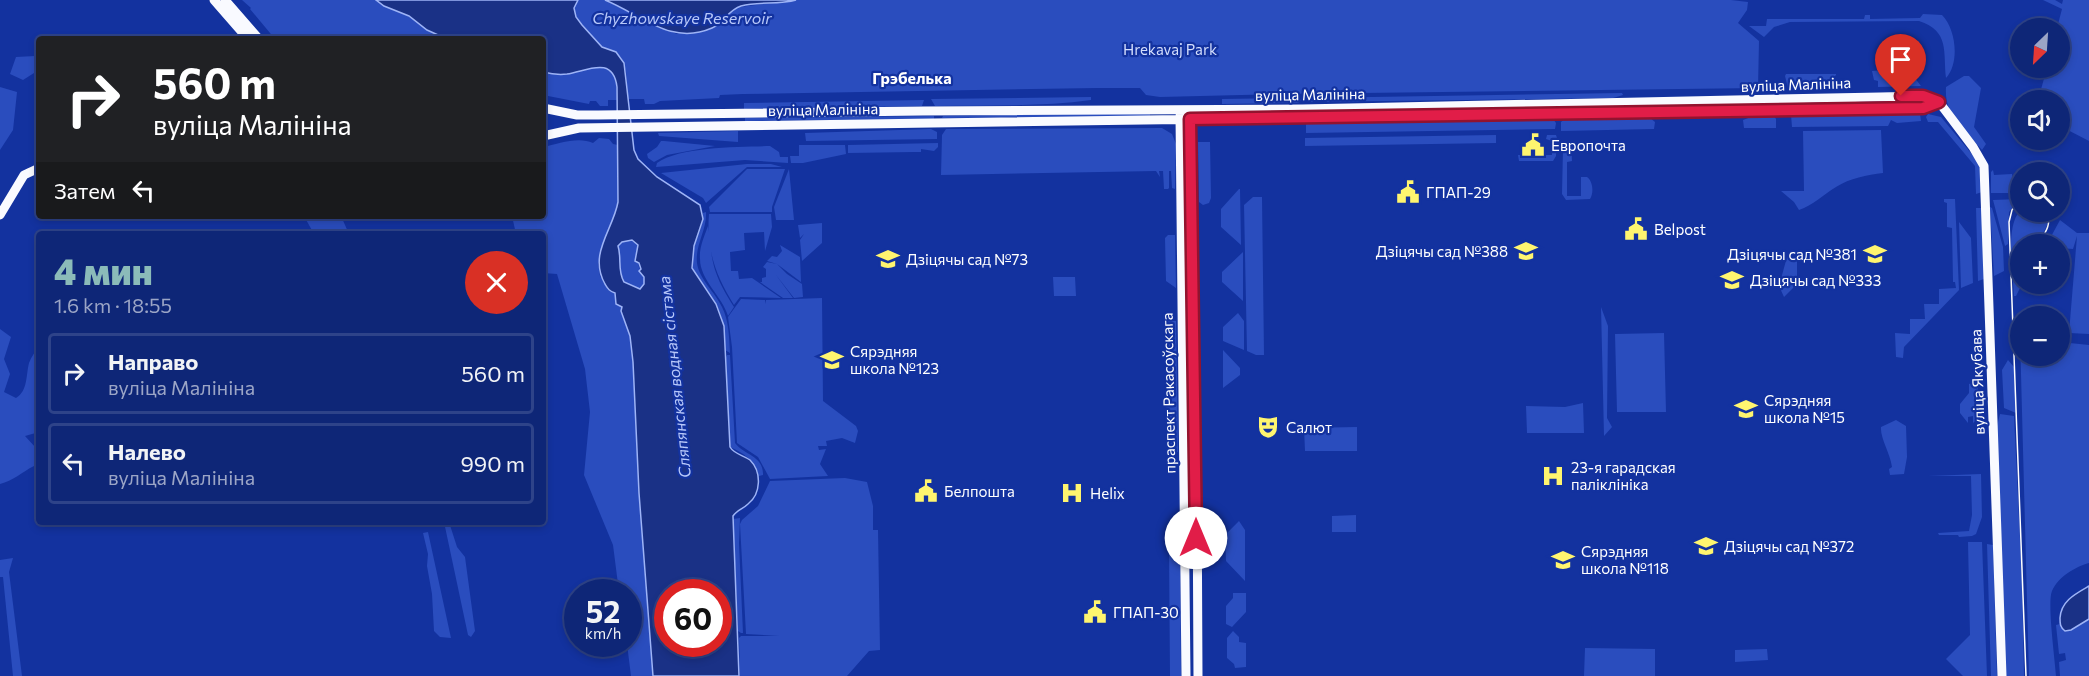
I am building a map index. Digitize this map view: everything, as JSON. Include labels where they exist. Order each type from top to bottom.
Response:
[{"type":"main road","points":[[214,0],[245,36]]},
{"type":"main road","points":[[225,0],[256,36]]},
{"type":"main road","name":"вуліца Малініна","points":[[546,135],[576,128],[939,122],[1901,96],[1923,96],[1939,102]]},
{"type":"main road","name":"вуліца Якубава","points":[[1939,102],[1973,147],[1984,166],[2002,676]]},
{"type":"main road","name":"вуліца Малініна","points":[[546,109],[598,115],[938,111],[1185,115]]},
{"type":"main road","points":[[938,111],[939,122]]},
{"type":"main road","name":"праспект Ракасоўскага","points":[[1185,115],[1186,676]]},
{"type":"main road","name":"праспект Ракасоўскага","points":[[1185,115],[1197,477],[1198,676]]},
{"type":"main road","points":[[0,215],[24,175],[36,169]]},
{"type":"green space","points":[[242,0],[376,0],[441,36],[272,36]]},
{"type":"green space","name":"Hrekavaj Park","points":[[578,0],[605,0],[677,34],[721,22],[731,11],[740,7],[796,0],[1731,0],[1748,2],[1747,10],[1738,23],[1759,41],[1758,88],[1160,97],[1146,95],[1140,88],[1097,88],[743,94],[645,104],[644,99],[628,99],[626,72],[622,59],[616,52],[602,47],[576,17],[574,8]]},
{"type":"green space","points":[[2043,0],[2055,0],[2062,4],[2063,0],[2089,0],[2089,141],[2070,131],[2070,90],[2041,90],[2044,78],[2070,78],[2070,18],[2060,18],[2062,9]]},
{"type":"green space","points":[[1923,14],[1942,15],[1953,37],[1955,55],[1946,78],[1943,44],[1940,37],[1936,30],[1919,21],[1790,22],[1774,27],[1764,37],[1749,26],[1766,26],[1767,19],[1864,19],[1865,15],[1870,15],[1870,19],[1920,18]]},
{"type":"green space","points":[[36,54],[36,73],[23,80],[10,74],[16,57],[35,56]]},
{"type":"green space","points":[[591,68],[606,69],[615,80],[617,100],[608,100],[608,106],[600,106],[596,101],[590,101],[589,104],[546,96],[546,72],[566,74]]},
{"type":"green space","points":[[1883,70],[1884,73],[1911,73],[1921,86],[1878,87],[1878,81],[1874,80],[1872,71]]},
{"type":"green space","points":[[1786,74],[1836,75],[1824,87],[1788,88]]},
{"type":"green space","points":[[1964,76],[1969,76],[1981,88],[1974,127],[1986,144],[1982,150],[1956,122],[1948,106],[1946,87]]},
{"type":"green space","points":[[0,87],[17,92],[13,130],[0,150]]},
{"type":"green space","points":[[1622,93],[1623,95],[1613,98],[1307,102],[1310,98]]},
{"type":"green space","points":[[1091,97],[1091,100],[1072,102],[994,106],[935,106],[931,99]]},
{"type":"green space","points":[[1299,98],[1301,100],[1298,103],[1222,104],[1222,99]]},
{"type":"green space","points":[[924,100],[922,106],[744,109],[744,103]]},
{"type":"green space","points":[[1150,113],[1150,116],[942,118],[943,116]]},
{"type":"green space","points":[[1920,114],[1921,121],[1897,123],[1891,120],[1888,126],[1792,127],[1791,115]]},
{"type":"green space","points":[[1928,114],[1941,117],[1981,165],[1982,192],[1976,194],[1975,166],[1938,122],[1928,122],[1926,117]]},
{"type":"green space","points":[[934,116],[934,119],[745,121],[745,118]]},
{"type":"green space","points":[[1774,116],[1776,128],[1744,128],[1743,120],[1751,117]]},
{"type":"green space","points":[[1649,117],[1655,122],[1654,129],[1561,131],[1561,122],[1566,118]]},
{"type":"green space","points":[[1553,119],[1556,123],[1555,129],[1306,133],[1306,124],[1310,123]]},
{"type":"green space","points":[[1162,128],[1172,134],[1176,144],[1175,189],[1172,188],[1171,171],[1169,171],[1168,189],[1164,189],[1163,171],[1159,171],[1160,177],[1156,171],[941,175],[942,135],[946,129]]},
{"type":"green space","points":[[931,129],[937,132],[937,139],[806,141],[805,133]]},
{"type":"green space","points":[[1881,130],[1883,173],[1847,181],[1799,210],[1794,202],[1781,191],[1804,191],[1803,131]]},
{"type":"green space","points":[[738,131],[738,142],[659,136],[658,133]]},
{"type":"green space","points":[[1496,135],[1496,143],[1305,146],[1305,138]]},
{"type":"green space","points":[[1547,135],[1556,135],[1557,138],[1556,156],[1553,161],[1519,161],[1518,155],[1552,155],[1552,141],[1546,139]]},
{"type":"green space","points":[[599,138],[609,139],[613,144],[618,145],[618,202],[598,264],[600,276],[608,290],[615,293],[616,300],[622,308],[630,336],[653,676],[631,676],[629,657],[642,657],[642,579],[617,579],[613,545],[584,475],[590,412],[585,369],[557,274],[546,273],[546,231],[515,231],[513,219],[546,219],[546,146],[575,140],[593,143]]},
{"type":"green space","points":[[661,141],[715,146],[667,155],[654,162],[648,158],[647,154]]},
{"type":"green space","points":[[1198,142],[1210,142],[1211,198],[1209,203],[1203,205],[1199,202]]},
{"type":"green space","points":[[938,143],[934,151],[921,149],[921,152],[848,153],[848,145]]},
{"type":"green space","points":[[1571,144],[1572,161],[1567,162],[1567,196],[1581,196],[1581,177],[1587,177],[1592,187],[1590,199],[1566,200],[1562,194],[1563,148]]},
{"type":"green space","points":[[799,145],[845,145],[846,154],[803,163],[791,163],[790,156],[799,156]]},
{"type":"green space","points":[[770,146],[779,152],[780,157],[788,157],[788,163],[745,160],[656,167],[657,163],[667,157],[695,150]]},
{"type":"green space","points":[[747,164],[771,164],[782,167],[747,167],[706,203],[703,198],[661,173]]},
{"type":"green space","points":[[747,169],[785,169],[772,212],[710,212],[709,207]]},
{"type":"green space","points":[[789,169],[794,220],[776,220],[774,207]]},
{"type":"green space","points":[[1993,170],[1994,175],[2010,174],[2010,193],[1991,193],[1991,172]]},
{"type":"green space","points":[[1239,189],[1241,245],[1221,227],[1221,209]]},
{"type":"green space","points":[[1253,197],[1262,197],[1264,355],[1256,355],[1247,351],[1244,205]]},
{"type":"green space","points":[[1944,199],[1955,199],[1959,290],[1904,347],[1903,358],[1896,357],[1895,333],[1910,334],[1910,319],[1925,319],[1924,304],[1939,304],[1939,289],[1956,288],[1953,282],[1952,228],[1947,227],[1947,203]]},
{"type":"green space","points":[[2010,199],[2008,244],[2005,246],[1993,200]]},
{"type":"green space","points":[[1990,207],[2003,247],[2004,271],[1994,276]]},
{"type":"green space","points":[[1976,208],[1982,208],[1984,279],[1978,281]]},
{"type":"green space","points":[[706,212],[697,256],[698,269],[724,312],[730,353],[725,350],[721,315],[711,296],[698,280],[693,268],[694,247],[703,213]]},
{"type":"green space","points":[[709,214],[771,214],[772,227],[765,251],[764,232],[744,233],[745,250],[730,252],[731,271],[738,271],[739,279],[752,278],[781,298],[740,297],[734,305],[717,273],[709,239]]},
{"type":"green space","points":[[306,219],[342,219],[348,231],[312,231]]},
{"type":"green space","points":[[1959,222],[1971,238],[1973,283],[1961,288]]},
{"type":"green space","points":[[2014,222],[2048,222],[2048,224],[2042,234],[2012,234]]},
{"type":"green space","points":[[2059,222],[2063,222],[2077,233],[2089,233],[2089,334],[2070,333],[2077,236],[2073,249],[2070,249],[2070,234],[2052,234]]},
{"type":"green space","points":[[822,223],[822,243],[802,261],[800,240],[804,234],[800,238],[798,225]]},
{"type":"green space","points":[[708,226],[715,268],[734,307],[728,316],[701,267],[700,251]]},
{"type":"green space","points":[[1168,235],[1175,235],[1176,288],[1166,281],[1165,238]]},
{"type":"green space","points":[[632,240],[638,245],[637,257],[644,277],[644,284],[640,289],[624,282],[621,273],[618,246],[622,242]]},
{"type":"green space","points":[[780,245],[800,257],[801,282],[777,264],[767,261],[772,256],[777,257],[782,251]]},
{"type":"green space","points":[[1243,252],[1243,301],[1222,282],[1222,272]]},
{"type":"green space","points":[[1787,257],[1797,260],[1797,284],[1784,297],[1779,286]]},
{"type":"green space","points":[[767,262],[777,264],[802,284],[803,297],[794,298],[776,275],[793,298],[783,298],[760,282],[766,277],[766,269],[763,267]]},
{"type":"green space","points":[[1053,277],[1075,277],[1076,296],[1054,296]]},
{"type":"green space","points":[[822,298],[823,401],[856,426],[858,431],[855,443],[842,438],[826,441],[827,446],[818,446],[819,450],[826,449],[820,464],[828,476],[770,479],[758,457],[737,443],[732,347],[728,317],[741,299],[765,300],[765,304],[766,300]]},
{"type":"green space","points":[[1601,307],[1608,326],[1607,418],[1612,427],[1604,436]]},
{"type":"green space","points":[[1238,313],[1244,321],[1244,350],[1223,341],[1223,327]]},
{"type":"green space","points":[[1165,320],[1176,321],[1178,452],[1175,452],[1167,441]]},
{"type":"green space","points":[[0,329],[11,337],[4,359],[10,374],[4,392],[16,398],[20,395],[25,387],[29,363],[36,350],[36,433],[25,436],[36,448],[34,466],[0,484]]},
{"type":"green space","points":[[1664,333],[1666,412],[1617,412],[1615,334]]},
{"type":"green space","points":[[2070,343],[2089,345],[2089,563],[2068,573],[2058,581],[2052,591],[2051,619],[2056,676],[2029,676],[2021,366],[2070,366]]},
{"type":"green space","points":[[1223,350],[1240,368],[1240,375],[1223,388]]},
{"type":"green space","points":[[727,355],[730,355],[735,443],[757,460],[763,475],[759,476],[755,466],[748,458],[730,447]]},
{"type":"green space","points":[[2008,360],[2010,366],[2014,367],[2016,413],[2004,408],[2002,370]]},
{"type":"green space","points":[[1969,384],[1978,386],[1978,402],[1972,409],[1978,418],[1973,423],[1973,416],[1968,417],[1968,423],[1960,413],[1960,404],[1969,393]]},
{"type":"green space","points":[[1583,403],[1584,433],[1527,433],[1526,406],[1565,407]]},
{"type":"green space","points":[[2000,414],[2014,416],[2024,676],[2005,676],[1996,430]]},
{"type":"green space","points":[[1896,420],[1906,426],[1907,457],[1904,474],[1890,475],[1889,469],[1892,467],[1881,427]]},
{"type":"green space","points":[[1357,427],[1357,451],[1305,451],[1304,428]]},
{"type":"green space","points":[[1981,474],[1982,517],[1976,534],[1959,537],[1958,535],[1939,535],[1938,533],[1969,531],[1972,515],[1971,476],[1928,476]]},
{"type":"green space","points":[[845,478],[867,482],[873,506],[873,530],[878,530],[880,650],[869,651],[847,676],[740,676],[739,638],[741,636],[779,636],[746,634],[740,524],[742,520],[758,506],[770,481]]},
{"type":"green space","points":[[1356,515],[1356,532],[1332,532],[1332,516]]},
{"type":"green space","points":[[740,518],[743,633],[738,631],[733,519]]},
{"type":"green space","points":[[1239,521],[1245,530],[1245,581],[1226,561],[1225,535]]},
{"type":"green space","points":[[445,525],[450,525],[457,547],[465,557],[475,631],[471,637],[468,635]]},
{"type":"green space","points":[[428,532],[451,638],[440,637],[434,631],[432,594],[427,566],[428,554],[423,533]]},
{"type":"green space","points":[[1968,542],[1982,542],[1987,676],[1963,676],[1946,659],[1970,635]]},
{"type":"green space","points":[[1987,544],[1993,545],[1997,676],[1991,676]]},
{"type":"green space","points":[[1169,548],[1180,548],[1181,676],[1170,676]]},
{"type":"green space","points":[[13,558],[9,572],[22,676],[13,676],[3,577],[0,577],[0,560]]},
{"type":"green space","points":[[1233,593],[1246,593],[1246,612],[1232,627],[1226,624],[1226,606],[1233,598]]},
{"type":"green space","points":[[2089,619],[2089,676],[2060,676],[2059,662],[2066,660],[2065,653],[2059,654],[2056,625],[2060,624],[2063,630],[2068,631]]},
{"type":"green space","points":[[1233,631],[1239,637],[1239,642],[1246,643],[1246,667],[1235,668],[1227,658],[1227,638]]},
{"type":"green space","points":[[1585,648],[1655,649],[1655,676],[1584,676]]},
{"type":"green space","points":[[1767,649],[1768,660],[1735,662],[1735,650]]},
{"type":"water","name":"Сляпянская водная сістэма","points":[[376,0],[578,0],[574,8],[576,17],[602,47],[616,52],[624,63],[634,150],[638,159],[657,177],[700,205],[703,219],[694,246],[692,268],[716,304],[724,326],[730,447],[750,460],[758,477],[758,489],[752,500],[733,516],[739,676],[653,676],[630,336],[621,311],[622,307],[616,304],[615,293],[605,284],[600,273],[599,262],[603,242],[618,202],[615,77],[605,68],[598,67],[564,74],[546,72],[546,36],[440,36],[427,30],[409,16],[384,6]],"holes":[[[632,240],[638,245],[635,261],[639,263],[641,269],[639,271],[644,277],[644,284],[640,289],[624,282],[618,246],[622,242]]]},
{"type":"water","name":"Chyzhowskaye Reservoir","points":[[605,0],[796,0],[741,6],[712,28],[697,33],[683,33],[657,26]]},
{"type":"water","points":[[2089,586],[2089,619],[2065,631],[2060,622],[2063,607],[2070,599]]},
{"type":"tram line","points":[[2010,218],[2026,676]]},
{"type":"tram line","points":[[2044,234],[2048,222]]},
{"type":"place","name":"Европочта","points":[[1533,145]]},
{"type":"place","name":"ГПАП-29","points":[[1408,192]]},
{"type":"place","name":"Belpost","points":[[1636,229]]},
{"type":"place","name":"Дзіцячы сад №388","points":[[1526,251]]},
{"type":"place","name":"Дзіцячы сад №381","points":[[1875,254]]},
{"type":"place","name":"Дзіцячы сад №73","points":[[888,259]]},
{"type":"place","name":"Дзіцячы сад №333","points":[[1732,280]]},
{"type":"place","name":"Сярэдняя школа №123","points":[[832,360]]},
{"type":"place","name":"Сярэдняя школа №15","points":[[1746,409]]},
{"type":"place","name":"Салют","points":[[1268,427]]},
{"type":"place","name":"23-я гарадская паліклініка","points":[[1553,476]]},
{"type":"place","name":"Белпошта","points":[[926,491]]},
{"type":"place","name":"Helix","points":[[1072,493]]},
{"type":"place","name":"Дзіцячы сад №372","points":[[1706,546]]},
{"type":"place","name":"Сярэдняя школа №118","points":[[1563,560]]},
{"type":"place","name":"ГПАП-30","points":[[1095,612]]},
{"type":"district","name":"Грэбелька","points":[[912,77]]},
{"type":"route","points":[[1196,538],[1197,477],[1190,119],[1923,108],[1939,102],[1923,96],[1901,96]]}]
